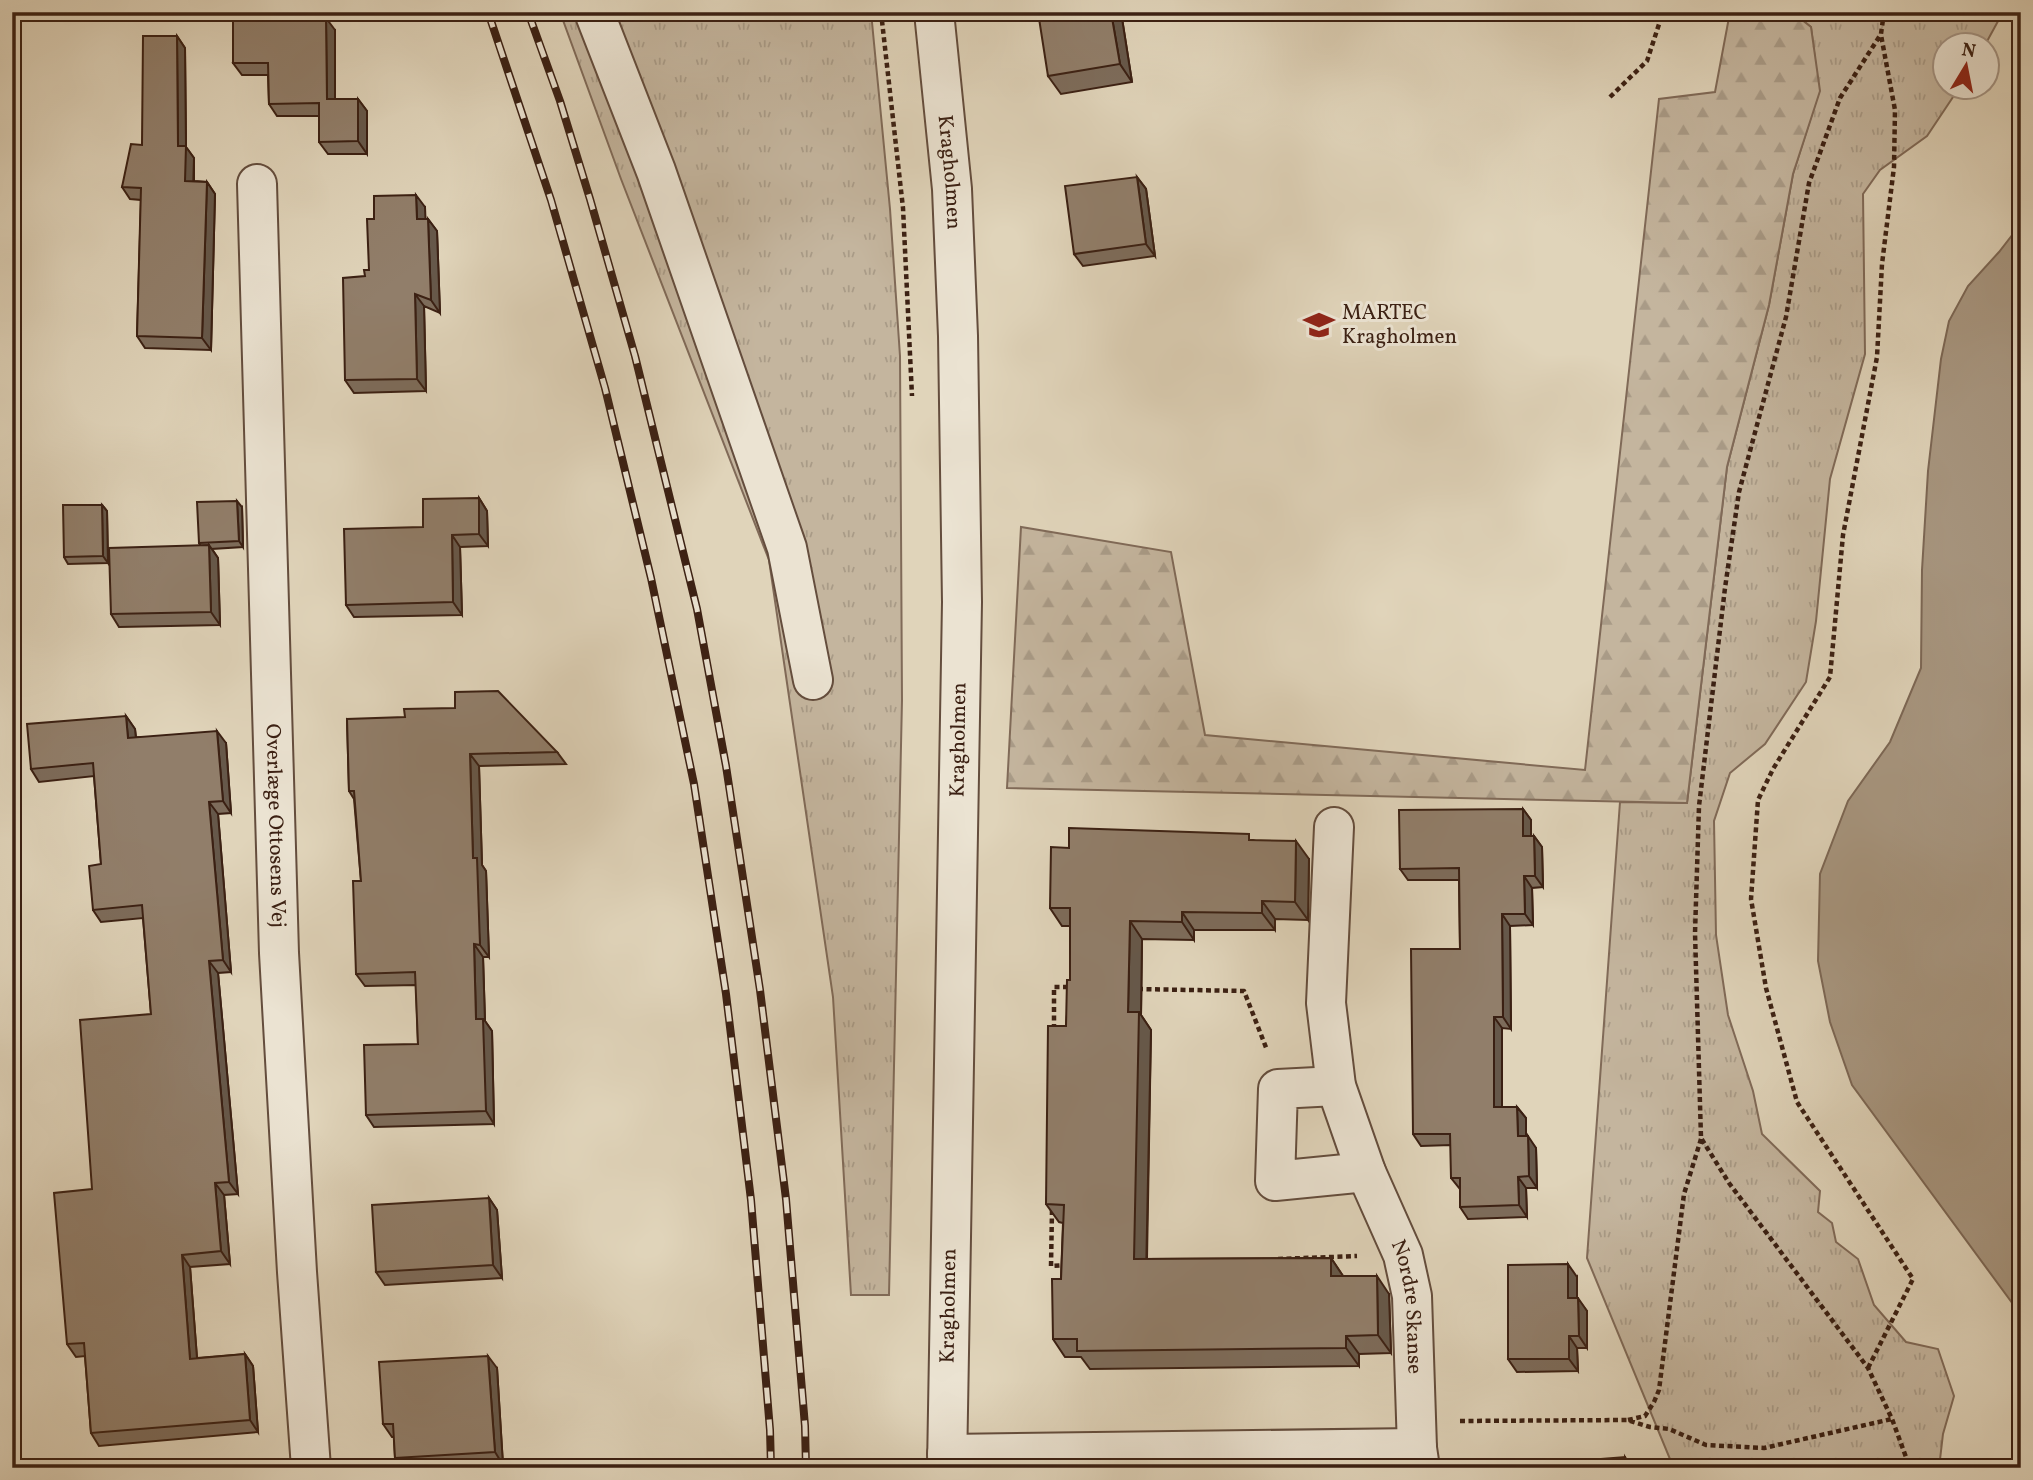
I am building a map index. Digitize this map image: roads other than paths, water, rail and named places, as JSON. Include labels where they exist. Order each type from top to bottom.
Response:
[{"type":"street","points":[[594,12],[656,171],[787,548],[813,680]]},
{"type":"street","name":"Kragholmen","points":[[934,12],[952,203],[958,336],[962,602],[947,1461]]},
{"type":"street","name":"Overlæge Ottosens Vej","points":[[257,184],[279,953],[311,1468]]},
{"type":"street","name":"Nordre Skanse","points":[[1334,827],[1326,1003],[1336,1086],[1366,1172],[1404,1255],[1412,1296],[1418,1458]]},
{"type":"street","points":[[1336,1086],[1278,1089],[1275,1181],[1366,1172]]},
{"type":"street","points":[[947,1461],[1418,1458]]},
{"type":"railway","points":[[488,12],[551,200],[605,388],[651,578],[694,784],[726,994],[751,1200],[771,1468]]},
{"type":"railway","points":[[528,12],[560,101],[635,356],[697,609],[726,766],[760,990],[786,1199],[805,1426],[806,1468]]},
{"type":"place","name":"MARTEC Kragholmen","points":[[1319,325]]}]
